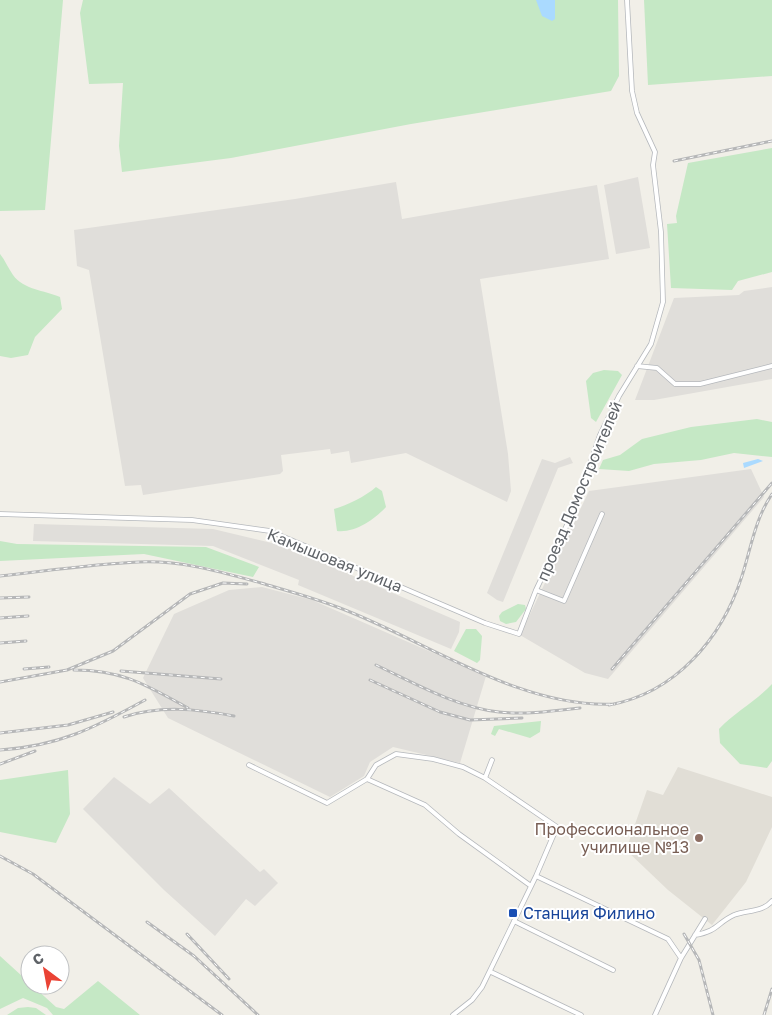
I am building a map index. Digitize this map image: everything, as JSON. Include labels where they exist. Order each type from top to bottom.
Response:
[{"type":"street","name":"проезд Домостроителей","points":[[519,634],[536,590],[574,508],[600,436],[637,366],[651,344],[663,302],[660,232],[653,165],[654,152],[637,113],[632,91],[627,0]]},
{"type":"street","points":[[637,366],[657,368],[675,384],[700,384],[772,366]]},
{"type":"street","name":"Камышовая улица","points":[[0,514],[192,520],[270,531],[485,623],[519,634]]},
{"type":"street","points":[[536,590],[564,601],[602,514]]},
{"type":"street","points":[[249,765],[327,803],[368,779],[376,765],[396,754],[433,759],[463,767],[485,778],[557,827],[491,972],[478,993],[453,1015]]},
{"type":"street","points":[[485,778],[492,760]]},
{"type":"street","points":[[368,779],[425,805],[459,834],[531,886]]},
{"type":"street","points":[[536,876],[668,939],[681,958]]},
{"type":"street","points":[[695,935],[710,933],[734,915],[767,907],[772,902]]},
{"type":"street","points":[[655,1015],[681,958],[705,919]]},
{"type":"street","points":[[514,921],[613,970]]},
{"type":"street","points":[[491,972],[581,1015]]},
{"type":"shaded area","points":[[638,177],[650,248],[616,254],[604,185]]},
{"type":"shaded area","points":[[396,182],[402,219],[597,185],[609,259],[480,279],[508,454],[511,491],[507,502],[406,453],[351,463],[349,451],[331,454],[330,449],[281,455],[283,471],[280,474],[143,495],[141,485],[125,486],[89,270],[77,266],[74,230],[295,199]]},
{"type":"shaded area","points":[[772,287],[772,379],[654,400],[635,400],[674,298],[739,295],[744,291]]},
{"type":"shaded area","points":[[570,457],[573,463],[558,468],[503,602],[497,600],[487,593],[542,459],[555,463]]},
{"type":"shaded area","points":[[751,469],[764,497],[608,679],[585,673],[520,635],[589,491]]},
{"type":"shaded area","points":[[34,524],[213,529],[284,546],[460,622],[459,632],[451,649],[298,585],[299,580],[213,546],[33,541]]},
{"type":"shaded area","points":[[262,587],[312,600],[486,676],[460,763],[393,747],[370,762],[364,776],[330,797],[168,718],[143,678],[174,614],[229,590]]},
{"type":"shaded area","name":"Профессиональное училище №13","points":[[678,767],[772,797],[772,827],[746,882],[712,925],[668,890],[626,850],[647,790],[663,795]]},
{"type":"shaded area","points":[[114,777],[150,804],[169,788],[260,872],[264,869],[278,883],[255,906],[246,899],[215,936],[164,890],[83,809]]},
{"type":"green space","points":[[0,0],[63,0],[45,210],[0,211]]},
{"type":"green space","points":[[83,0],[618,0],[619,76],[611,91],[411,124],[231,158],[122,172],[119,146],[123,83],[89,84],[80,13]]},
{"type":"green space","points":[[644,0],[772,0],[772,76],[648,85]]},
{"type":"green space","points":[[772,148],[772,272],[738,281],[732,290],[671,288],[667,224],[677,223],[676,216],[688,163]]},
{"type":"green space","points":[[0,254],[13,275],[23,284],[60,297],[62,309],[35,337],[28,355],[11,358],[0,356]]},
{"type":"green space","points":[[604,370],[618,371],[622,375],[596,422],[591,418],[586,381],[593,373]]},
{"type":"green space","points":[[757,419],[772,422],[772,457],[734,453],[701,460],[654,464],[629,471],[599,469],[603,460],[620,455],[642,439],[691,427]]},
{"type":"green space","points":[[376,487],[382,491],[386,507],[364,525],[351,530],[337,531],[334,509],[356,500]]},
{"type":"green space","points":[[0,541],[17,544],[206,547],[259,567],[253,577],[144,554],[0,561]]},
{"type":"green space","points":[[518,604],[525,605],[526,609],[516,622],[506,624],[500,621],[499,616],[502,612]]},
{"type":"green space","points":[[466,629],[476,629],[482,636],[480,660],[477,663],[454,651]]},
{"type":"green space","points":[[772,684],[772,761],[767,768],[740,764],[720,743],[719,729]]},
{"type":"green space","points":[[541,721],[540,732],[530,738],[499,729],[495,736],[491,734],[494,726]]},
{"type":"green space","points":[[68,770],[70,814],[56,843],[0,832],[0,780]]},
{"type":"green space","points":[[0,956],[20,974],[20,995],[43,995],[56,1007],[64,1009],[98,981],[140,1015],[53,1015],[47,1008],[23,998],[0,1009]]},
{"type":"green space","points":[[18,1008],[36,1008],[46,1015],[7,1015]]},
{"type":"water","points":[[536,0],[555,0],[555,19],[552,21],[542,16]]},
{"type":"water","points":[[758,459],[763,461],[744,468],[743,463]]},
{"type":"railway","points":[[674,161],[772,141]]},
{"type":"railway","points":[[612,669],[772,483]]},
{"type":"railway","points":[[609,705],[633,699],[655,689],[675,675],[709,641],[733,599],[761,513],[772,494]]},
{"type":"railway","points":[[0,576],[139,562],[170,563],[201,568],[261,583],[340,608],[509,685],[544,696],[579,703],[615,704]]},
{"type":"railway","points":[[0,682],[67,670],[113,651],[190,594],[223,583],[247,584]]},
{"type":"railway","points":[[0,598],[29,597]]},
{"type":"railway","points":[[0,618],[28,616]]},
{"type":"railway","points":[[0,643],[26,641]]},
{"type":"railway","points":[[376,665],[451,700],[483,709],[519,713],[580,708]]},
{"type":"railway","points":[[24,669],[49,667]]},
{"type":"railway","points":[[74,670],[107,673],[134,680],[188,708]]},
{"type":"railway","points":[[121,671],[221,679]]},
{"type":"railway","points":[[370,680],[440,712],[470,720],[522,718]]},
{"type":"railway","points":[[0,750],[21,748],[76,734],[145,700]]},
{"type":"railway","points":[[124,717],[151,711],[179,709],[234,716]]},
{"type":"railway","points":[[0,733],[68,725],[113,712]]},
{"type":"railway","points":[[0,764],[35,751]]},
{"type":"railway","points":[[0,856],[33,874],[222,1015]]},
{"type":"railway","points":[[147,922],[194,956],[258,1015]]},
{"type":"railway","points":[[187,934],[229,979]]},
{"type":"railway","points":[[684,934],[699,960],[713,1015]]},
{"type":"railway","points":[[764,1015],[772,989]]},
{"type":"place","name":"Профессиональное училище №13","points":[[699,838]]},
{"type":"place","name":"Станция Филино","points":[[513,913]]}]
